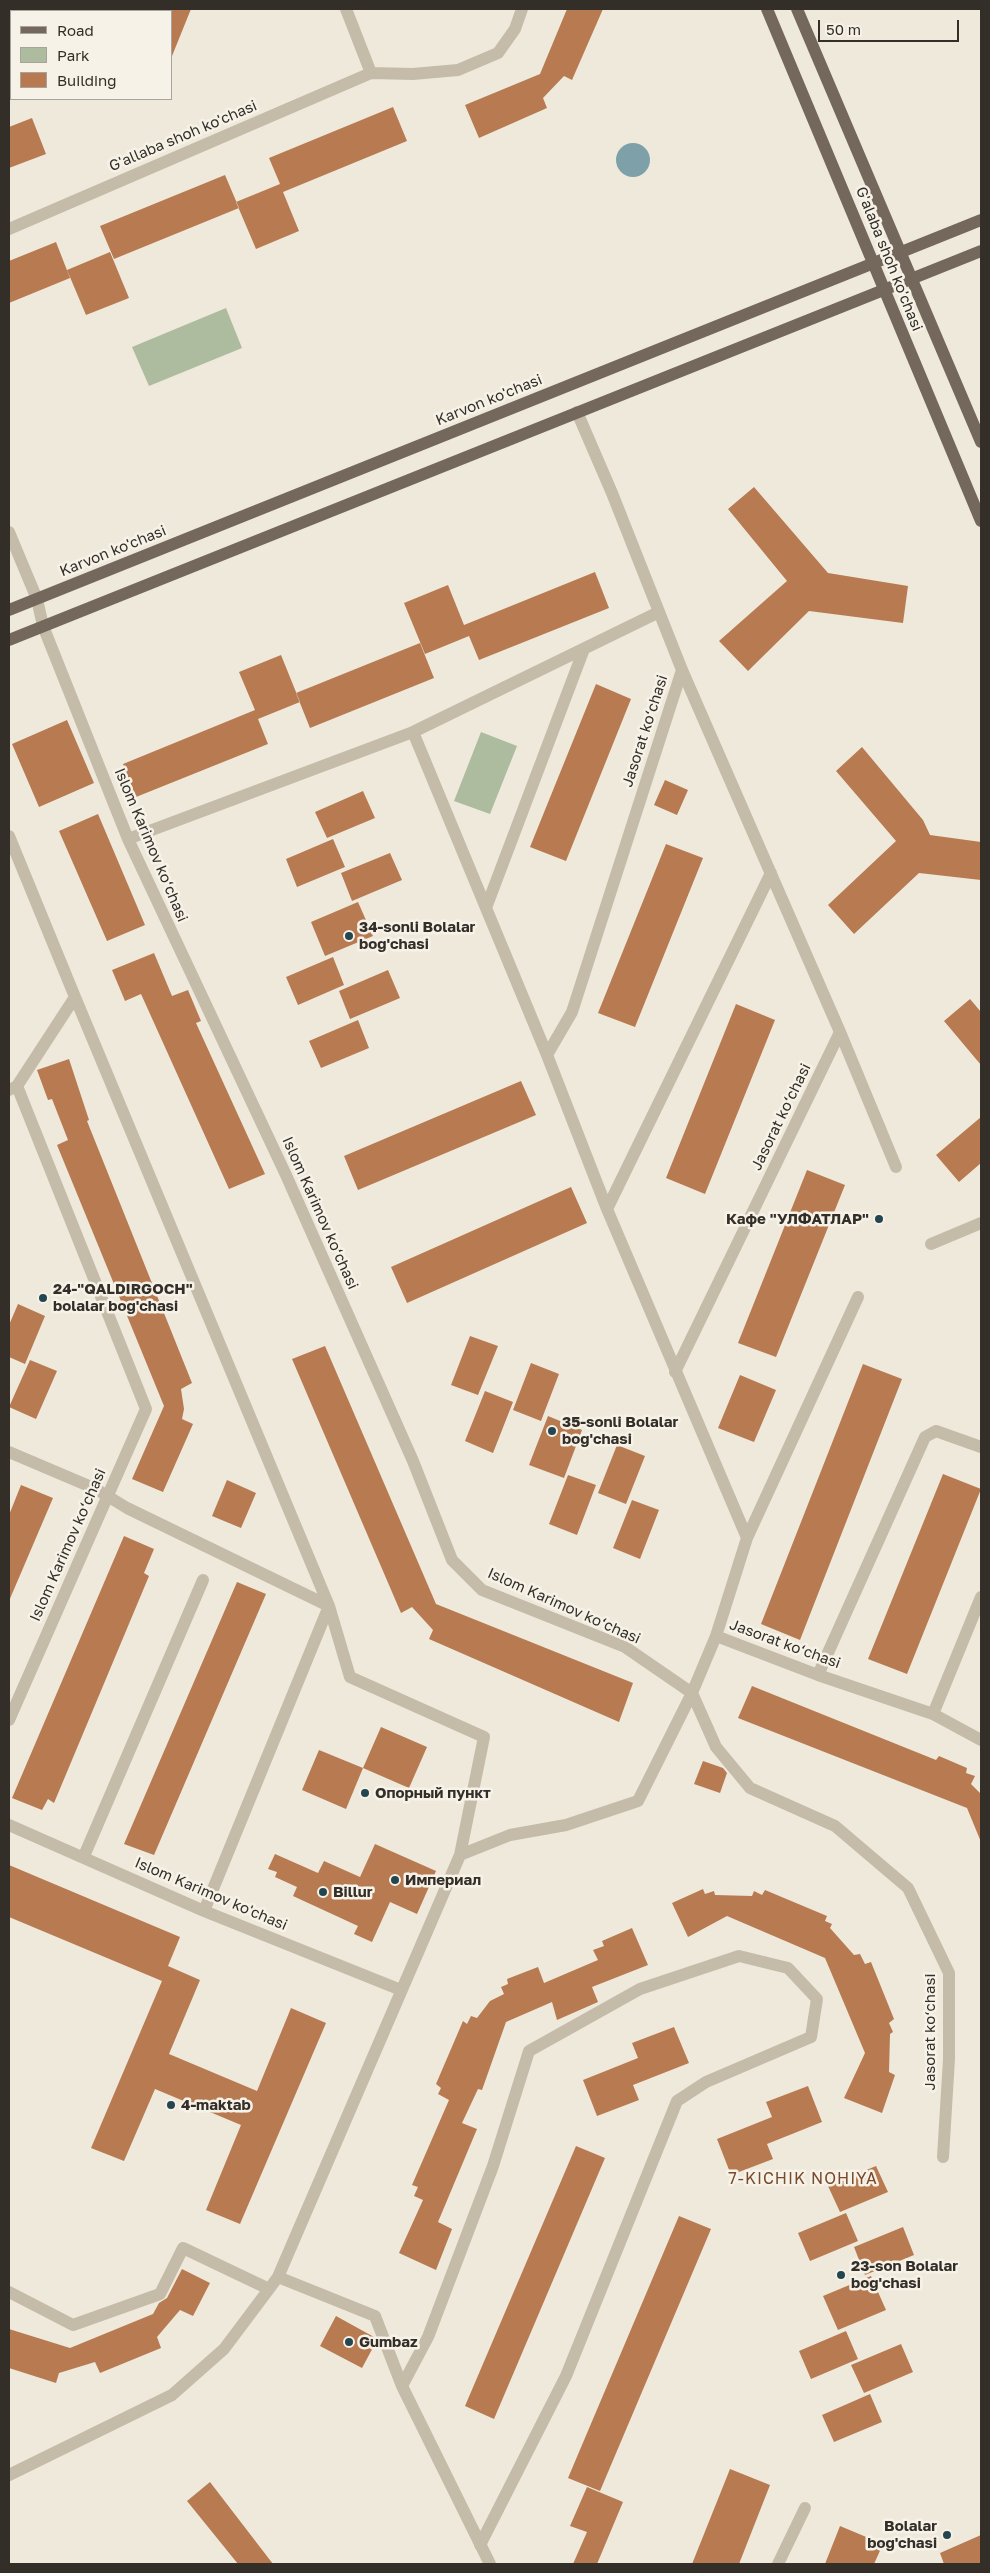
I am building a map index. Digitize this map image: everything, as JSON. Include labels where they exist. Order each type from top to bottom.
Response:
[{"type":"main road","name":"G'alaba shoh ko'chasi","points":[[767,9],[981,521]]},
{"type":"main road","name":"G'alaba shoh ko'chasi","points":[[797,9],[981,442]]},
{"type":"main road","name":"Karvon ko'chasi","points":[[9,610],[981,220]]},
{"type":"main road","points":[[9,640],[884,289],[981,252]]},
{"type":"street","points":[[346,9],[371,73]]},
{"type":"street","name":"G'allaba shoh ko'chasi","points":[[9,229],[371,73],[413,74],[458,70],[498,53],[515,28],[522,9]]},
{"type":"street","name":"Jasorat ko‘chasi","points":[[577,412],[612,492],[682,670],[840,1032],[675,1372]]},
{"type":"street","name":"Islom Karimov ko‘chasi","points":[[9,532],[37,599],[43,626],[128,839],[290,1184],[413,1461],[452,1560],[482,1590],[625,1647],[692,1693]]},
{"type":"street","points":[[128,839],[413,732],[659,612]]},
{"type":"street","points":[[486,908],[584,649]]},
{"type":"street","name":"Jasorat ko‘chasi","points":[[547,1055],[572,1012],[682,670]]},
{"type":"street","points":[[413,732],[547,1055],[607,1209],[747,1538]]},
{"type":"street","points":[[9,836],[329,1606],[350,1677],[484,1738],[460,1855],[278,2277],[224,2349],[172,2395],[9,2476]]},
{"type":"street","points":[[607,1209],[771,873]]},
{"type":"street","points":[[13,1088],[75,997]]},
{"type":"street","points":[[840,1032],[896,1167]]},
{"type":"street","name":"Islom Karimov ko‘chasi","points":[[9,1720],[146,1409],[13,1088]]},
{"type":"street","points":[[931,1244],[981,1223]]},
{"type":"street","points":[[460,1855],[510,1835],[566,1825],[638,1801],[692,1693],[716,1636],[747,1538],[858,1297]]},
{"type":"street","points":[[818,1675],[925,1437],[936,1431],[981,1447]]},
{"type":"street","points":[[9,1452],[96,1489],[127,1508],[329,1606]]},
{"type":"street","points":[[84,1856],[203,1580]]},
{"type":"street","points":[[933,1714],[981,1597]]},
{"type":"street","points":[[204,1911],[329,1606]]},
{"type":"street","name":"Jasorat ko‘chasi","points":[[716,1636],[818,1675],[933,1714],[981,1740]]},
{"type":"street","name":"Jasorat ko‘chasi","points":[[692,1693],[716,1747],[750,1788],[835,1826],[908,1888],[949,1973],[949,2059],[943,2156]]},
{"type":"street","name":"Islom Karimov ko'chasi","points":[[9,1825],[84,1856],[204,1911],[401,1990]]},
{"type":"street","points":[[402,2386],[428,2337],[493,2166],[529,2051],[640,1989],[739,1956],[788,1968],[817,1999],[810,2037],[706,2082],[677,2101],[566,2376],[480,2545]]},
{"type":"street","points":[[9,2292],[73,2325],[160,2294],[183,2248],[269,2289]]},
{"type":"street","points":[[278,2277],[375,2316],[402,2386],[490,2564]]},
{"type":"street","points":[[778,2564],[805,2508]]},
{"type":"green space","points":[[226,308],[242,348],[149,386],[132,347]]},
{"type":"green space","points":[[481,732],[517,746],[490,814],[454,801]]},
{"type":"water","points":[[633,143],[640,144],[645,148],[649,153],[649,167],[645,172],[640,176],[633,177],[626,176],[621,172],[617,167],[616,160],[617,153],[621,148],[626,144]]},
{"type":"building","points":[[191,9],[172,56],[172,10]]},
{"type":"building","points":[[567,9],[603,9],[572,80],[564,76],[543,98],[547,108],[479,138],[465,105],[540,74]]},
{"type":"building","points":[[393,107],[407,141],[283,192],[299,231],[256,249],[236,202],[280,184],[269,158]]},
{"type":"building","points":[[32,118],[46,154],[9,168],[9,127]]},
{"type":"building","points":[[225,175],[239,208],[114,259],[100,226]]},
{"type":"building","points":[[56,242],[70,278],[9,303],[9,261]]},
{"type":"building","points":[[110,252],[129,298],[86,315],[67,270]]},
{"type":"building","points":[[754,487],[828,573],[908,586],[903,623],[809,611],[748,671],[719,641],[787,581],[728,509]]},
{"type":"building","points":[[595,572],[609,608],[479,660],[469,636],[425,654],[404,603],[448,585],[464,625]]},
{"type":"building","points":[[420,643],[434,678],[310,728],[296,693]]},
{"type":"building","points":[[281,655],[300,702],[258,719],[268,744],[136,797],[123,764],[255,710],[239,672]]},
{"type":"building","points":[[596,684],[631,699],[566,861],[530,847]]},
{"type":"building","points":[[67,720],[94,783],[39,807],[12,744]]},
{"type":"building","points":[[862,747],[923,820],[930,835],[981,842],[981,880],[919,873],[854,934],[828,905],[896,841],[836,771]]},
{"type":"building","points":[[665,780],[688,790],[677,815],[654,805]]},
{"type":"building","points":[[363,791],[375,818],[327,838],[315,812]]},
{"type":"building","points":[[98,814],[145,925],[107,941],[59,831]]},
{"type":"building","points":[[333,839],[345,867],[297,887],[286,859]]},
{"type":"building","points":[[666,844],[703,858],[635,1027],[598,1013]]},
{"type":"building","points":[[390,853],[402,880],[352,901],[341,873]]},
{"type":"building","points":[[358,902],[373,936],[325,956],[311,922]]},
{"type":"building","points":[[154,953],[172,996],[188,990],[201,1021],[196,1023],[265,1174],[229,1189],[141,994],[125,1001],[112,970]]},
{"type":"building","points":[[333,957],[344,985],[298,1005],[286,977]]},
{"type":"building","points":[[388,970],[400,998],[350,1019],[339,991]]},
{"type":"building","points":[[970,999],[981,1012],[981,1065],[944,1021]]},
{"type":"building","points":[[736,1004],[775,1020],[705,1194],[666,1178]]},
{"type":"building","points":[[358,1020],[369,1048],[321,1068],[309,1041]]},
{"type":"building","points":[[69,1059],[89,1120],[87,1121],[192,1383],[181,1389],[184,1409],[182,1419],[193,1424],[163,1492],[132,1479],[164,1406],[57,1145],[68,1140],[52,1099],[48,1100],[37,1070]]},
{"type":"building","points":[[521,1081],[536,1115],[358,1190],[344,1156]]},
{"type":"building","points":[[981,1117],[981,1163],[959,1182],[936,1155]]},
{"type":"building","points":[[807,1170],[845,1185],[776,1357],[738,1343]]},
{"type":"building","points":[[571,1187],[587,1223],[407,1303],[391,1267]]},
{"type":"building","points":[[18,1304],[45,1316],[25,1364],[9,1357],[9,1325]]},
{"type":"building","points":[[470,1336],[498,1346],[478,1395],[451,1385]]},
{"type":"building","points":[[325,1346],[436,1604],[633,1683],[619,1722],[429,1639],[433,1630],[412,1607],[401,1613],[292,1359]]},
{"type":"building","points":[[30,1360],[57,1371],[36,1419],[9,1407]]},
{"type":"building","points":[[531,1363],[559,1374],[541,1421],[513,1410]]},
{"type":"building","points":[[863,1364],[902,1379],[800,1640],[761,1624]]},
{"type":"building","points":[[740,1375],[776,1390],[754,1442],[718,1428]]},
{"type":"building","points":[[485,1391],[513,1402],[493,1453],[465,1441]]},
{"type":"building","points":[[548,1416],[582,1430],[564,1478],[529,1465]]},
{"type":"building","points":[[617,1445],[645,1456],[626,1504],[598,1493]]},
{"type":"building","points":[[943,1474],[981,1489],[907,1674],[868,1659]]},
{"type":"building","points":[[568,1475],[596,1485],[577,1535],[549,1524]]},
{"type":"building","points":[[227,1480],[256,1493],[241,1528],[212,1516]]},
{"type":"building","points":[[21,1485],[53,1498],[9,1601],[9,1515]]},
{"type":"building","points":[[632,1500],[659,1510],[640,1559],[613,1548]]},
{"type":"building","points":[[124,1536],[154,1549],[144,1573],[149,1576],[54,1803],[48,1799],[42,1810],[12,1798]]},
{"type":"building","points":[[237,1582],[266,1594],[154,1855],[124,1844]]},
{"type":"building","points":[[752,1686],[936,1760],[939,1756],[967,1768],[966,1773],[975,1776],[971,1784],[981,1794],[981,1842],[967,1808],[738,1718]]},
{"type":"building","points":[[381,1727],[427,1747],[409,1788],[363,1768]]},
{"type":"building","points":[[319,1750],[363,1768],[346,1809],[302,1790]]},
{"type":"building","points":[[703,1761],[723,1768],[727,1773],[720,1793],[694,1784]]},
{"type":"building","points":[[375,1844],[436,1871],[417,1914],[390,1902],[372,1942],[354,1934],[358,1926],[293,1896],[297,1887],[275,1877],[277,1872],[268,1869],[275,1854],[318,1873],[324,1861],[360,1877]]},
{"type":"building","points":[[9,1865],[180,1937],[168,1966],[200,1980],[169,2054],[257,2091],[291,2008],[326,2023],[240,2224],[206,2210],[241,2125],[155,2089],[124,2161],[91,2148],[162,1981],[9,1917]]},
{"type":"building","points":[[703,1889],[705,1894],[714,1891],[715,1895],[752,1896],[754,1891],[762,1895],[765,1890],[827,1916],[825,1921],[832,1924],[830,1928],[854,1955],[860,1954],[865,1964],[871,1962],[894,2019],[889,2023],[893,2032],[890,2034],[889,2072],[895,2075],[882,2113],[844,2098],[865,2053],[825,1958],[727,1916],[688,1937],[672,1903]]},
{"type":"building","points":[[632,1928],[648,1965],[592,1987],[598,2002],[557,2020],[552,2002],[506,2022],[482,2090],[478,2089],[462,2123],[477,2129],[438,2222],[452,2229],[436,2270],[399,2253],[423,2200],[414,2196],[418,2187],[412,2185],[449,2100],[438,2094],[441,2088],[436,2084],[463,2021],[467,2024],[471,2016],[477,2018],[490,2001],[504,1994],[501,1987],[508,1984],[507,1979],[538,1967],[544,1983],[598,1960],[593,1950],[604,1946],[602,1941]]},
{"type":"building","points":[[674,2027],[689,2063],[633,2085],[639,2100],[597,2116],[583,2080],[638,2058],[632,2043]]},
{"type":"building","points":[[808,2086],[822,2122],[767,2144],[773,2159],[731,2175],[717,2139],[772,2117],[766,2102]]},
{"type":"building","points":[[576,2146],[605,2158],[494,2419],[465,2406]]},
{"type":"building","points":[[876,2166],[888,2192],[840,2212],[828,2186]]},
{"type":"building","points":[[846,2213],[858,2241],[810,2261],[798,2233]]},
{"type":"building","points":[[679,2216],[711,2229],[600,2491],[568,2478]]},
{"type":"building","points":[[903,2227],[914,2255],[865,2275],[854,2247]]},
{"type":"building","points":[[182,2269],[210,2283],[193,2316],[180,2310],[157,2337],[161,2348],[100,2373],[95,2362],[59,2373],[56,2383],[9,2368],[9,2329],[70,2348],[153,2314],[159,2303],[167,2298]]},
{"type":"building","points":[[871,2276],[886,2310],[838,2330],[823,2296]]},
{"type":"building","name":"Gumbaz","points":[[336,2316],[374,2337],[376,2342],[362,2368],[320,2346]]},
{"type":"building","points":[[846,2331],[858,2359],[811,2379],[799,2351]]},
{"type":"building","points":[[901,2344],[913,2372],[864,2393],[851,2365]]},
{"type":"building","points":[[870,2394],[882,2422],[834,2442],[822,2415]]},
{"type":"building","points":[[730,2469],[770,2485],[739,2564],[692,2564]]},
{"type":"building","points":[[210,2482],[273,2564],[238,2564],[187,2501]]},
{"type":"building","points":[[587,2487],[623,2502],[597,2564],[573,2564],[587,2532],[570,2526]]},
{"type":"building","points":[[840,2526],[883,2544],[874,2564],[825,2564]]},
{"type":"building","points":[[981,2535],[981,2564],[944,2564],[940,2553]]},
{"type":"place","name":"34-sonli Bolalar bog'chasi","points":[[349,936]]},
{"type":"place","name":"Кафе \"УЛФАТЛАР\"","points":[[879,1219]]},
{"type":"place","name":"24-\"QALDIRGOCH\" bolalar bog'chasi","points":[[43,1298]]},
{"type":"place","name":"35-sonli Bolalar bog'chasi","points":[[552,1431]]},
{"type":"place","name":"Опорный пункт","points":[[365,1793]]},
{"type":"place","name":"Империал","points":[[395,1880]]},
{"type":"place","name":"Billur","points":[[323,1892]]},
{"type":"place","name":"4-maktab","points":[[171,2105]]},
{"type":"place","name":"23-son Bolalar bog'chasi","points":[[841,2275]]},
{"type":"place","name":"Gumbaz","points":[[349,2342]]},
{"type":"place","name":"Bolalar bog'chasi","points":[[947,2535]]},
{"type":"district","name":"7-KICHIK NOHIYA","points":[[803,2179]]}]
